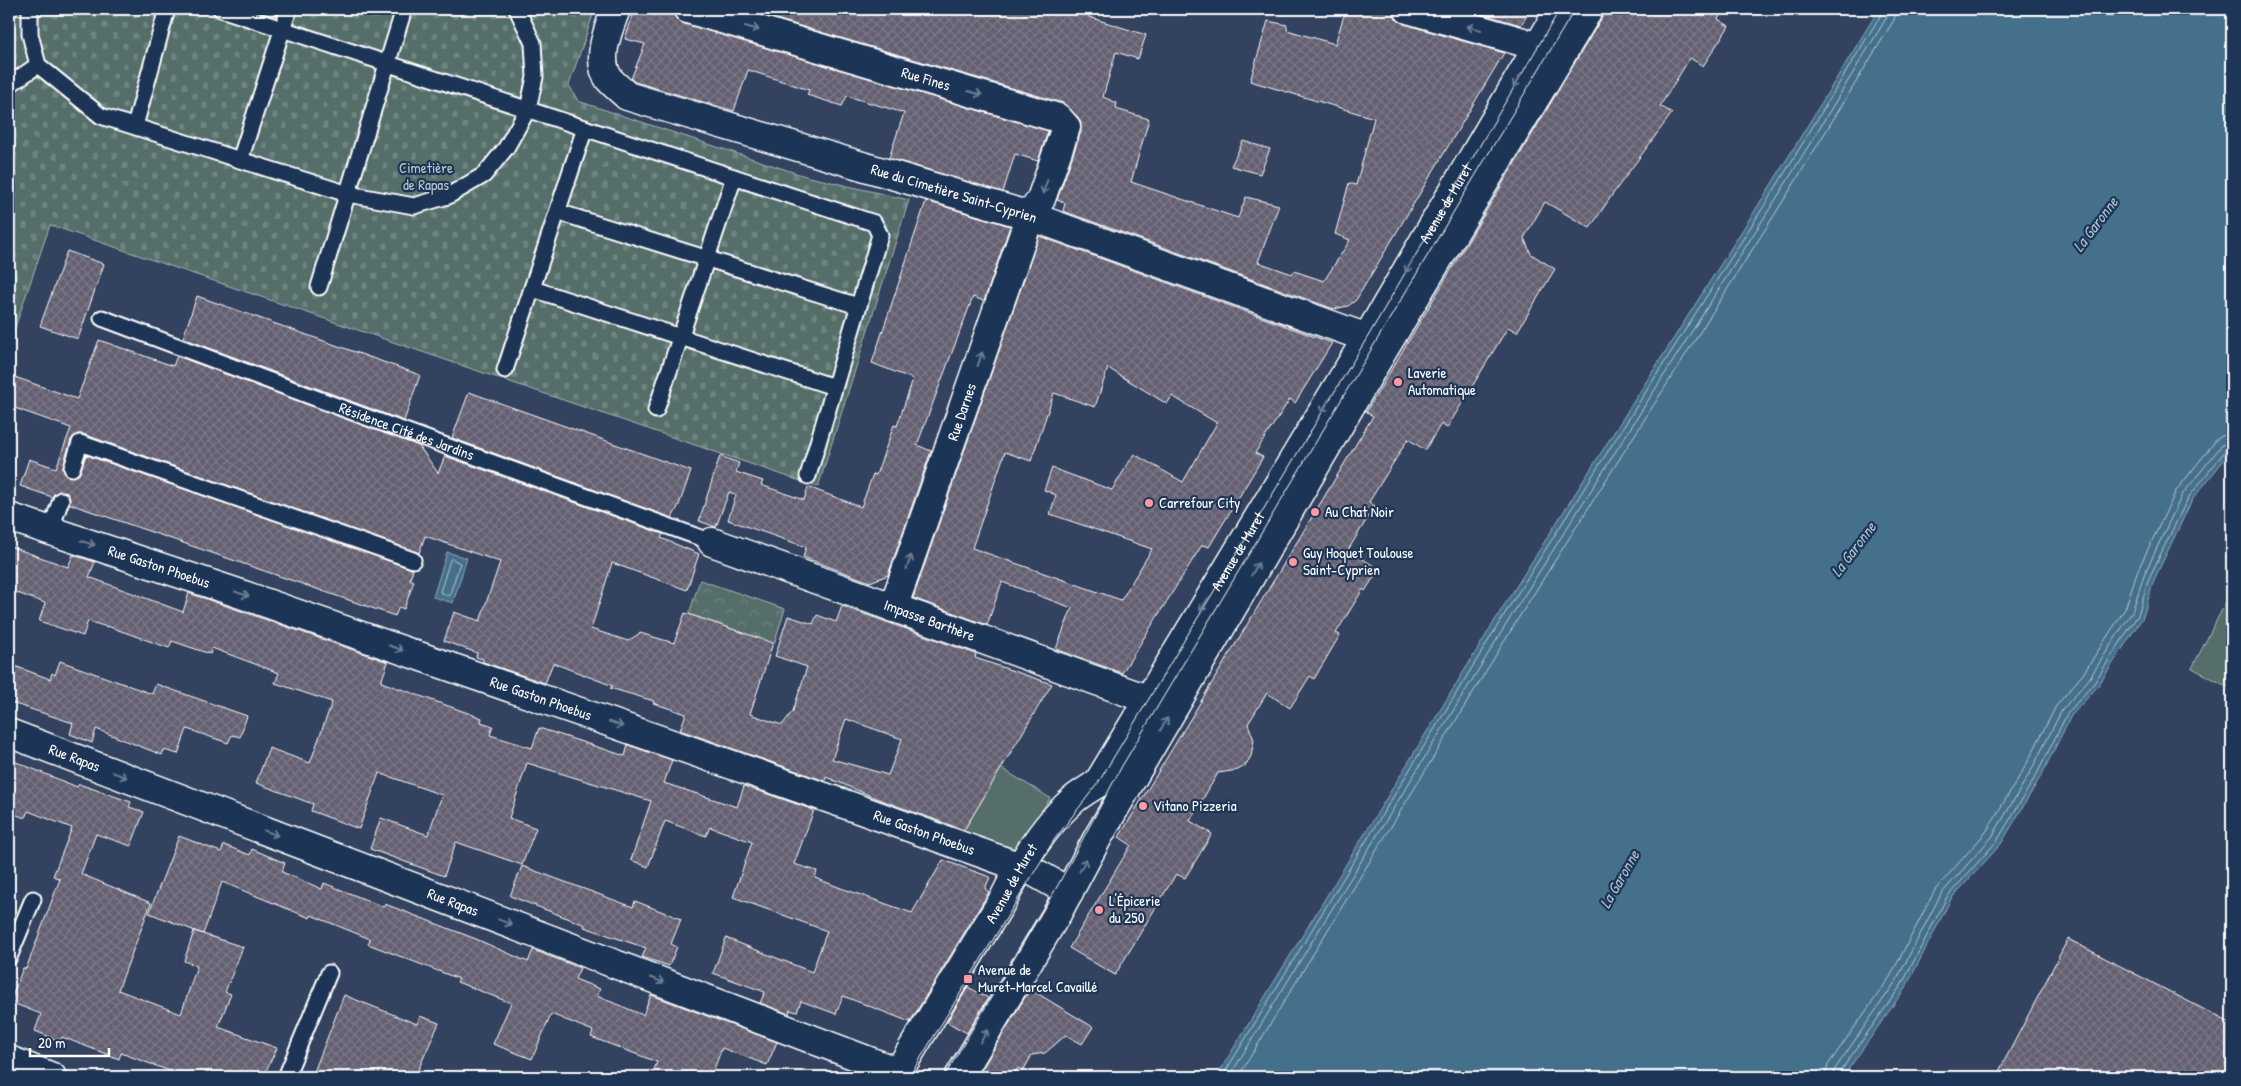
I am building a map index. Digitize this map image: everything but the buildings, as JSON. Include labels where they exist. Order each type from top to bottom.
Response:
[{"type":"street","name":"Rue du Cimetière Saint-Cyprien","points":[[616,9],[606,35],[604,60],[608,78],[627,96],[1030,216],[1367,338]]},
{"type":"street","name":"Rue Fines","points":[[688,9],[1058,118],[1066,127],[1041,200],[1030,216]]},
{"type":"street","points":[[1408,9],[1523,42],[1537,48]]},
{"type":"street","name":"Avenue de Muret","points":[[896,1075],[1004,898],[1019,867],[1056,817],[1073,800],[1098,783],[1147,699],[1367,338],[1560,9]]},
{"type":"street","name":"Avenue de Muret","points":[[959,1077],[1069,892],[1103,829],[1375,364],[1589,9]]},
{"type":"street","name":"Rue Darnes","points":[[893,608],[1030,216]]},
{"type":"street","name":"Rue Gaston Phoebus","points":[[9,517],[278,607],[1034,872],[1069,892]]},
{"type":"street","name":"Impasse Barthère","points":[[712,542],[1147,699]]},
{"type":"street","name":"Rue Rapas","points":[[9,733],[896,1075]]},
{"type":"street","points":[[9,1060],[52,1077]]},
{"type":"lane","points":[[30,9],[30,34],[38,65],[101,116],[348,194],[414,206],[448,196],[484,175],[506,148],[528,109],[535,77],[534,43],[517,9]]},
{"type":"lane","points":[[136,126],[167,9]]},
{"type":"lane","points":[[221,9],[282,30],[388,62],[874,223],[880,234],[808,476]]},
{"type":"lane","points":[[240,160],[289,9]]},
{"type":"lane","points":[[319,287],[404,9]]},
{"type":"lane","points":[[9,85],[38,65]]},
{"type":"lane","points":[[505,370],[534,289],[585,128]]},
{"type":"lane","points":[[656,410],[734,177]]},
{"type":"lane","points":[[558,212],[858,306]]},
{"type":"lane","points":[[534,289],[834,387]]},
{"type":"lane","name":"Résidence Cité des Jardins","points":[[102,318],[366,417],[712,542]]},
{"type":"lane","points":[[72,468],[80,443],[413,560]]},
{"type":"lane","points":[[50,531],[61,500]]},
{"type":"lane","points":[[9,958],[33,899]]},
{"type":"lane","points":[[286,1077],[329,974]]},
{"type":"green space","name":"Cimetière de Rapas","points":[[9,9],[595,9],[569,85],[578,101],[805,176],[909,200],[818,487],[50,225],[9,345]]},
{"type":"green space","points":[[700,580],[785,609],[774,644],[689,614]]},
{"type":"green space","points":[[2232,590],[2232,689],[2192,668]]},
{"type":"green space","points":[[1001,768],[1050,798],[1017,849],[963,832]]},
{"type":"water","name":"La Garonne","points":[[1879,9],[2232,9],[2232,450],[2192,500],[2154,580],[2143,617],[2098,686],[2071,716],[2041,776],[2001,844],[1951,899],[1906,987],[1843,1077],[1216,1077],[1505,604],[1771,185]]},
{"type":"water","points":[[447,552],[467,558],[453,603],[433,597]]},
{"type":"tram line","points":[[909,1077],[1054,840],[1098,783],[1367,338],[1560,9]]},
{"type":"tram line","points":[[944,1077],[1058,885],[1122,766],[1575,9]]},
{"type":"place","name":"Laverie Automatique","points":[[1398,382]]},
{"type":"place","name":"Carrefour City","points":[[1149,503]]},
{"type":"place","name":"Au Chat Noir","points":[[1315,512]]},
{"type":"place","name":"Guy Hoquet Toulouse Saint-Cyprien","points":[[1293,562]]},
{"type":"place","name":"Vitano Pizzeria","points":[[1143,806]]},
{"type":"place","name":"L'Épicerie du 250","points":[[1099,910]]},
{"type":"place","name":"Avenue de Muret-Marcel Cavaillé","points":[[968,979]]}]
